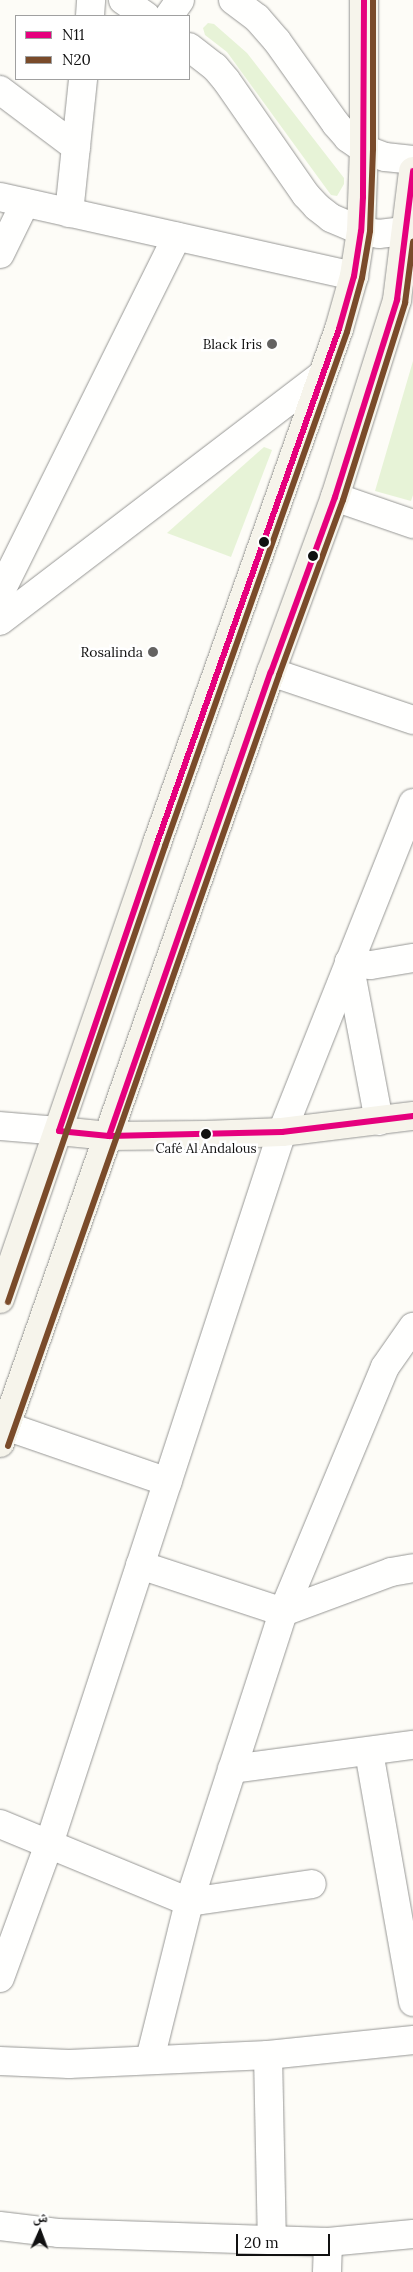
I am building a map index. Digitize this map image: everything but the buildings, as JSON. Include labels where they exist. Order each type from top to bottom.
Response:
[{"type":"main road","points":[[0,1299],[339,329],[354,276],[361,231],[364,149],[364,0]]},
{"type":"main road","points":[[3,1434],[271,672],[335,497],[397,300],[410,231],[413,171]]},
{"type":"main road","points":[[59,1131],[109,1136],[282,1132],[413,1116]]},
{"type":"street","points":[[90,15],[92,0]]},
{"type":"street","points":[[123,0],[145,15]]},
{"type":"street","points":[[170,15],[180,0]]},
{"type":"street","points":[[232,0],[256,18],[272,36],[348,138],[364,149],[385,157],[413,160]]},
{"type":"street","points":[[190,48],[215,67],[226,80],[306,195],[317,207],[331,218],[361,231],[379,234],[410,231]]},
{"type":"street","points":[[69,213],[83,80]]},
{"type":"street","points":[[0,90],[76,147]]},
{"type":"street","points":[[0,254],[12,200],[354,276]]},
{"type":"street","points":[[1,611],[177,237]]},
{"type":"street","points":[[1,611],[322,375]]},
{"type":"street","points":[[335,497],[413,524]]},
{"type":"street","points":[[271,672],[413,720]]},
{"type":"street","points":[[0,1978],[49,1844],[282,1132],[413,803]]},
{"type":"street","points":[[349,962],[371,965],[413,958]]},
{"type":"street","points":[[349,962],[379,1121]]},
{"type":"street","points":[[0,1126],[59,1131]]},
{"type":"street","points":[[150,2059],[189,1902],[283,1612],[384,1367],[413,1327]]},
{"type":"street","points":[[3,1434],[168,1482]]},
{"type":"street","points":[[140,1566],[283,1612],[391,1572],[413,1568]]},
{"type":"street","points":[[232,1769],[413,1745]]},
{"type":"street","points":[[369,1752],[413,2002]]},
{"type":"street","points":[[0,1824],[189,1902],[312,1884]]},
{"type":"street","points":[[0,2061],[69,2064],[268,2055],[413,2040]]},
{"type":"street","points":[[268,2055],[272,2239]]},
{"type":"street","points":[[0,2226],[58,2234],[328,2242],[413,2234]]},
{"type":"street","points":[[327,2272],[328,2242]]},
{"type":"green space","points":[[208,23],[214,24],[247,53],[344,178],[344,184],[337,196],[331,195],[227,52],[205,35],[203,28]]},
{"type":"green space","points":[[413,361],[413,495],[411,501],[375,491]]},
{"type":"green space","points":[[264,447],[272,450],[231,557],[167,533]]},
{"type":"transit line","name":"N11","points":[[364,0],[363,197],[361,231],[354,276],[339,329],[157,843],[59,1131],[109,1136],[282,1132],[413,1116]]},
{"type":"transit line","name":"N20","points":[[8,1302],[165,846],[347,332],[362,278],[370,231],[373,149],[373,0]]},
{"type":"transit line","name":"N11","points":[[109,1136],[271,672],[335,497],[397,300],[413,171]]},
{"type":"transit line","name":"N20","points":[[8,1446],[279,675],[343,500],[405,303],[413,242]]},
{"type":"place","name":"Black Iris","points":[[272,344]]},
{"type":"place","name":"Rosalinda","points":[[153,652]]},
{"type":"place","name":"Café Al Andalous","points":[[206,1134]]}]
